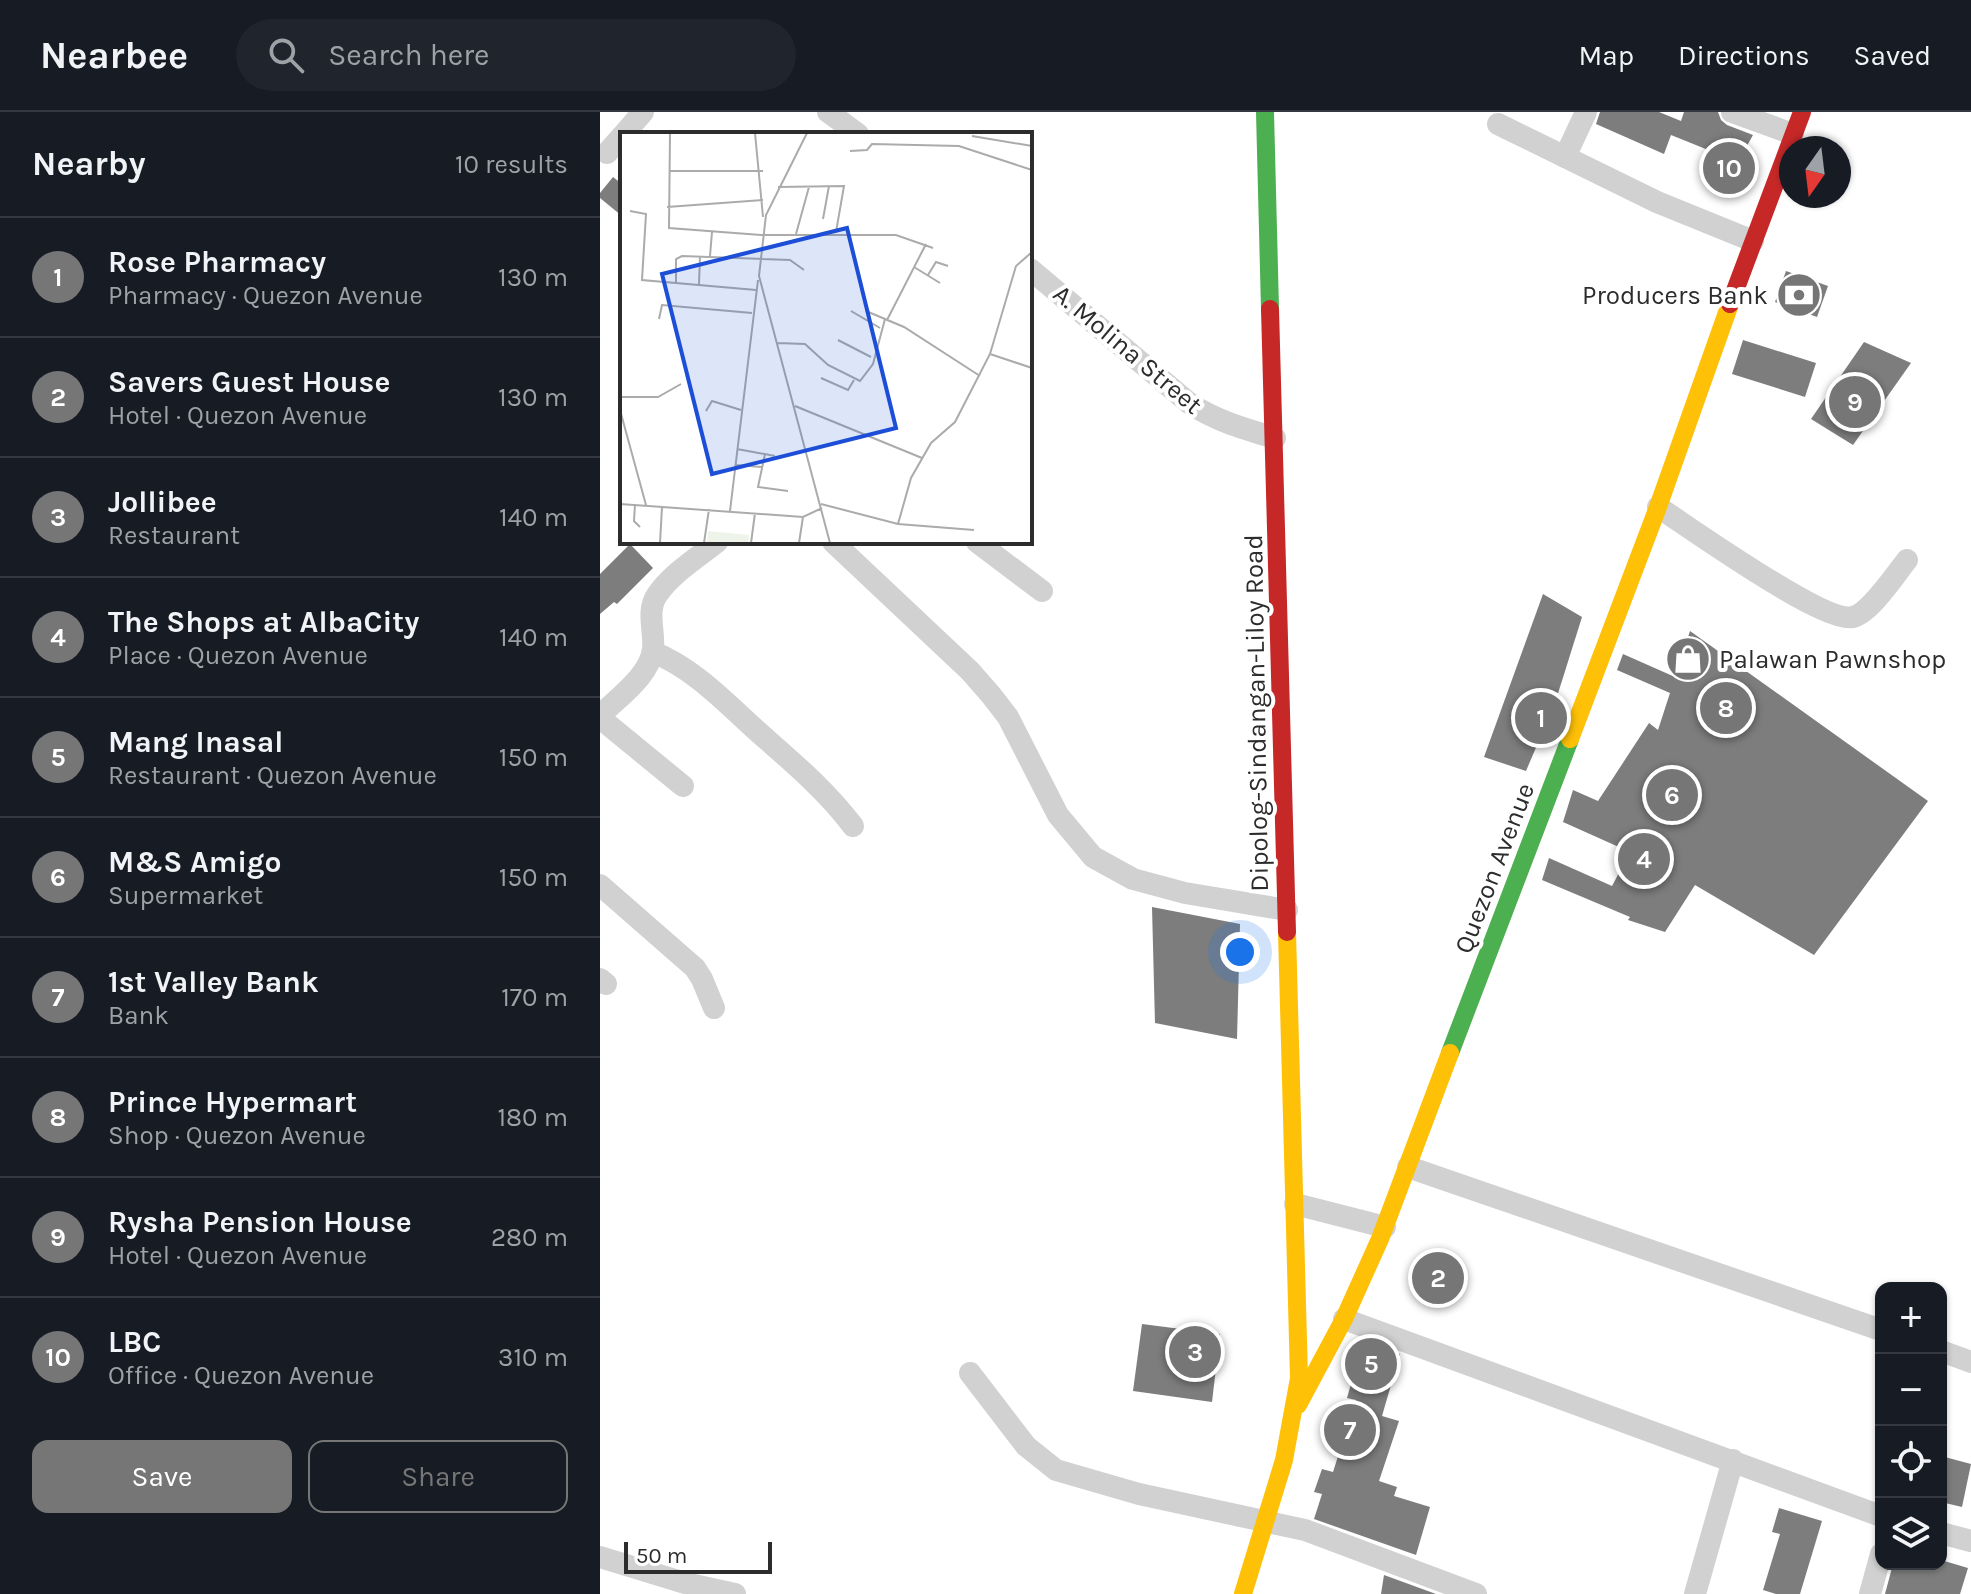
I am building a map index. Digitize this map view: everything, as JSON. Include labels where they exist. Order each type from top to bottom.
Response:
[{"type":"main road","name":"Dipolog-Sindangan-Liloy Road","points":[[1243,1594],[1268,1520],[1296,1409],[1299,1378],[1265,112]]},
{"type":"main road","name":"Quezon Avenue","points":[[1296,1409],[1344,1319],[1385,1227],[1658,507],[1802,112]]},
{"type":"street","points":[[626,132],[643,112]]},
{"type":"street","points":[[1565,157],[1586,112]]},
{"type":"street","points":[[1732,112],[1793,134]]},
{"type":"street","points":[[1498,124],[1657,202],[1753,241]]},
{"type":"street","name":"A. Molina Street","points":[[1032,271],[1189,403],[1226,423],[1275,438]]},
{"type":"street","points":[[1658,507],[1799,598],[1845,618],[1857,617],[1866,610],[1907,560]]},
{"type":"street","points":[[683,786],[600,717],[633,683],[653,652],[651,613],[655,597],[667,583],[715,544]]},
{"type":"street","points":[[835,544],[970,671],[991,695],[1008,717],[1058,815],[1093,857],[1133,879],[1197,895],[1287,910]]},
{"type":"street","points":[[980,544],[1042,591]]},
{"type":"street","points":[[653,652],[677,662],[727,703],[830,796],[853,826]]},
{"type":"street","points":[[600,885],[695,968],[714,1008]]},
{"type":"street","points":[[1408,1167],[1875,1328]]},
{"type":"street","points":[[1295,1204],[1385,1227]]},
{"type":"street","points":[[1344,1319],[1875,1514]]},
{"type":"street","points":[[1947,1353],[1971,1362]]},
{"type":"street","points":[[970,1373],[1026,1446],[1056,1470],[1139,1494],[1305,1530],[1476,1594]]},
{"type":"street","points":[[1695,1594],[1733,1460]]},
{"type":"street","points":[[1947,1535],[1971,1541]]},
{"type":"street","points":[[600,1557],[683,1589],[735,1594]]},
{"type":"street","points":[[1870,1594],[1877,1570]]},
{"type":"building","points":[[1600,112],[1659,112],[1681,121],[1684,112],[1718,112],[1727,125],[1753,135],[1738,162],[1671,135],[1664,154],[1596,124]]},
{"type":"building","points":[[613,177],[620,182],[620,214],[600,198],[600,193]]},
{"type":"building","points":[[1786,271],[1828,286],[1817,317],[1775,302]]},
{"type":"building","points":[[1743,340],[1816,363],[1805,397],[1732,374]]},
{"type":"building","points":[[1864,342],[1911,363],[1853,445],[1811,419]]},
{"type":"building","points":[[630,544],[653,568],[617,604],[614,602],[600,614],[600,574]]},
{"type":"building","points":[[1543,594],[1582,617],[1555,703],[1526,771],[1484,757]]},
{"type":"building","points":[[1690,631],[1928,801],[1814,955],[1695,885],[1665,932],[1628,920],[1630,917],[1542,880],[1549,858],[1612,886],[1630,852],[1563,822],[1573,790],[1598,801],[1649,723],[1658,730],[1670,693],[1617,670],[1623,654],[1675,677]]},
{"type":"building","points":[[1152,907],[1240,924],[1237,1039],[1155,1023]]},
{"type":"building","points":[[1142,1324],[1220,1334],[1212,1402],[1133,1391]]},
{"type":"building","points":[[1363,1341],[1400,1354],[1382,1416],[1399,1421],[1379,1481],[1397,1487],[1394,1496],[1430,1507],[1416,1555],[1314,1519],[1322,1494],[1314,1492],[1322,1469],[1333,1472],[1356,1400],[1347,1398]]},
{"type":"building","points":[[1947,1458],[1971,1464],[1962,1507],[1947,1503]]},
{"type":"building","points":[[1779,1508],[1822,1521],[1800,1594],[1776,1594],[1763,1590],[1780,1534],[1772,1532]]},
{"type":"building","points":[[1947,1562],[1968,1568],[1960,1594],[1885,1594],[1891,1570],[1947,1570]]},
{"type":"building","points":[[1384,1575],[1436,1594],[1381,1594]]},
{"type":"traffic: fast","points":[[1265,112],[1270,309]]},
{"type":"traffic: fast","points":[[1450,1053],[1570,739]]},
{"type":"traffic: slow","points":[[1570,739],[1658,507],[1730,304]]},
{"type":"traffic: slow","points":[[1243,1594],[1284,1460],[1299,1378],[1287,932]]},
{"type":"traffic: slow","points":[[1298,1405],[1344,1319],[1380,1239],[1450,1053]]},
{"type":"traffic: jam","points":[[1730,304],[1802,112]]},
{"type":"traffic: jam","points":[[1270,309],[1287,932]]},
{"type":"place","name":"LBC","points":[[1729,168]]},
{"type":"place","name":"Producers Bank","points":[[1799,295]]},
{"type":"place","name":"Rysha Pension House","points":[[1855,402]]},
{"type":"place","name":"Palawan Pawnshop","points":[[1688,659]]},
{"type":"place","name":"Prince Hypermart","points":[[1726,708]]},
{"type":"place","name":"Rose Pharmacy","points":[[1541,718]]},
{"type":"place","name":"M&S Amigo","points":[[1672,795]]},
{"type":"place","name":"The Shops at AlbaCity","points":[[1644,859]]},
{"type":"place","name":"Savers Guest House","points":[[1438,1278]]},
{"type":"place","name":"Jollibee","points":[[1195,1352]]},
{"type":"place","name":"Mang Inasal","points":[[1371,1364]]},
{"type":"place","name":"1st Valley Bank","points":[[1350,1430]]}]
